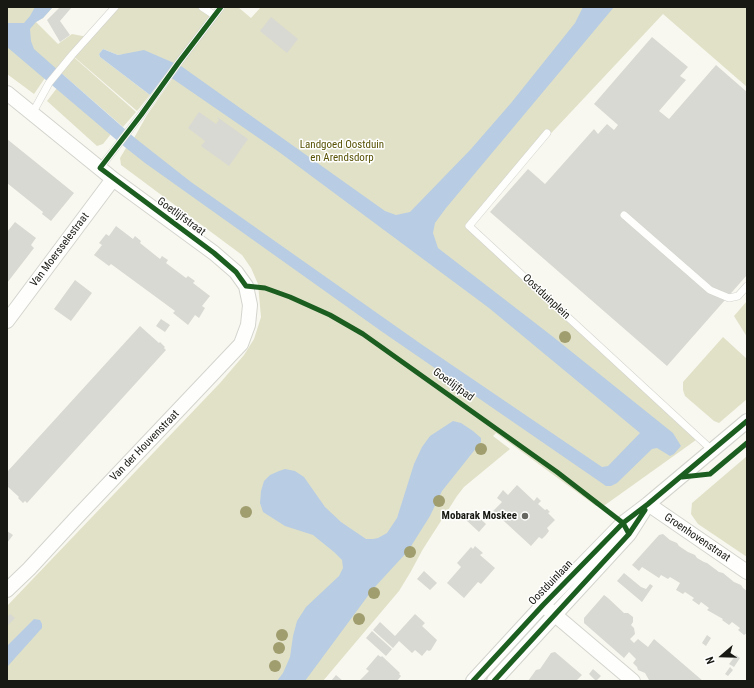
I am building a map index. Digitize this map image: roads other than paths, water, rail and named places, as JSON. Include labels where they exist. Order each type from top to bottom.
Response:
[{"type":"street","name":"Goetlijfstraat","points":[[7,93],[113,179],[214,253],[236,272],[246,286]]},
{"type":"street","name":"Van Moersselestraat","points":[[7,321],[113,179]]},
{"type":"street","name":"Van der Houvenstraat","points":[[7,590],[29,569],[77,516],[241,344],[249,318],[250,305],[246,286]]},
{"type":"street","name":"Oostduinlaan","points":[[473,681],[543,605],[623,523],[713,451],[747,421]]},
{"type":"street","name":"Oostduinlaan","points":[[494,681],[628,534],[648,504]]},
{"type":"street","name":"Groenhovenstraat","points":[[648,504],[747,572]]},
{"type":"street","points":[[543,605],[632,681]]},
{"type":"lane","points":[[32,114],[49,83],[115,7]]},
{"type":"lane","points":[[202,7],[214,15]]},
{"type":"lane","points":[[100,168],[221,7]]},
{"type":"lane","name":"Oostduinplein","points":[[547,133],[469,226],[713,451]]},
{"type":"lane","points":[[624,215],[710,290],[729,298],[738,296],[747,286]]},
{"type":"water","points":[[35,7],[53,7],[30,29],[31,41],[34,49],[135,138],[191,182],[421,344],[602,467],[608,466],[640,433],[489,308],[279,152],[173,79],[165,75],[150,95],[100,57],[99,54],[103,49],[118,55],[144,50],[181,66],[385,211],[396,215],[410,212],[471,149],[511,103],[575,23],[583,7],[614,7],[446,208],[435,223],[433,233],[438,248],[552,336],[673,433],[681,446],[674,454],[670,456],[657,448],[652,449],[617,483],[611,486],[606,486],[381,331],[126,148],[7,47],[7,23],[24,23]]},
{"type":"water","points":[[453,421],[461,423],[473,431],[481,438],[481,442],[442,491],[430,516],[408,551],[373,589],[305,681],[277,681],[283,673],[290,657],[297,621],[306,607],[339,576],[343,568],[342,560],[313,535],[285,526],[263,512],[260,503],[264,481],[270,475],[285,469],[295,471],[304,477],[325,507],[341,522],[366,539],[378,538],[387,533],[397,518],[414,464],[422,447],[430,436]]},
{"type":"water","points":[[34,619],[40,620],[42,628],[7,667],[7,646]]},
{"type":"place","name":"Mobarak Moskee","points":[[525,516]]},
{"type":"park label","name":"Landgoed Oostduin en Arendsdorp","points":[[342,151]]}]
